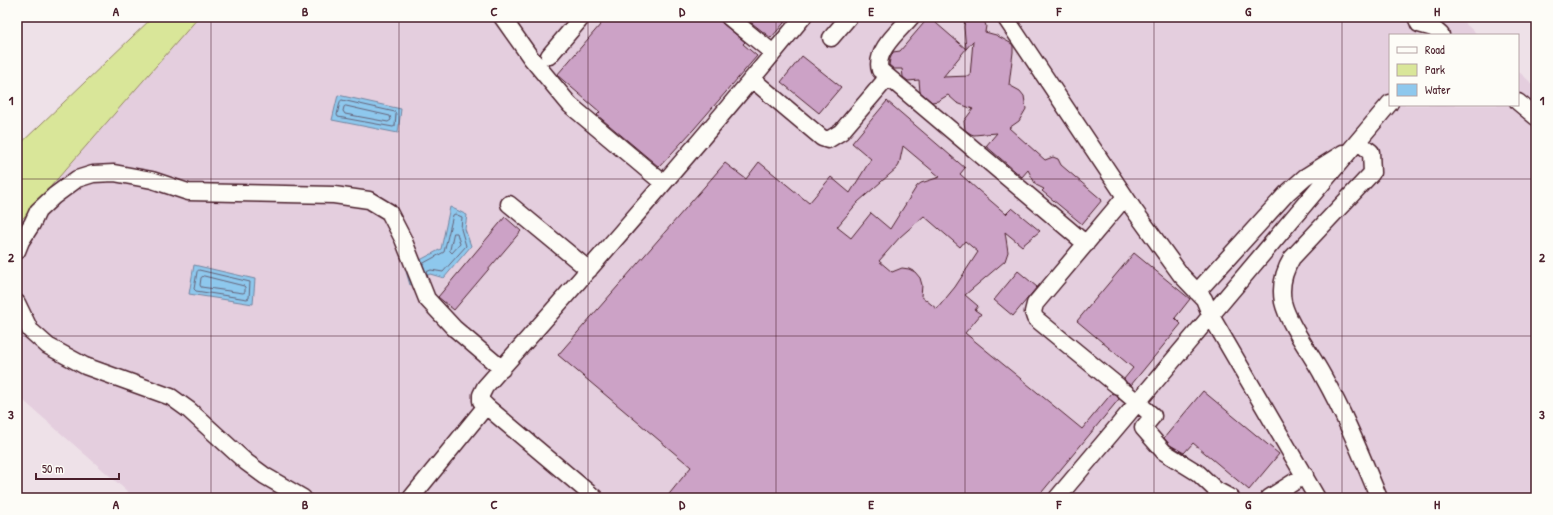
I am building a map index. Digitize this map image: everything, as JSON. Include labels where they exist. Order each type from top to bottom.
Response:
[{"type":"lane","points":[[502,17],[531,58],[570,105],[663,183]]},
{"type":"lane","points":[[549,56],[582,17]]},
{"type":"lane","points":[[728,17],[773,53]]},
{"type":"lane","points":[[595,498],[486,406],[481,401],[480,395],[589,270],[803,17]]},
{"type":"lane","points":[[831,38],[850,17]]},
{"type":"lane","points":[[911,17],[882,51],[878,64],[880,70],[1086,244]]},
{"type":"lane","points":[[1005,17],[1125,197],[1181,275],[1204,299],[1211,316],[1305,475],[1317,498]]},
{"type":"lane","points":[[1419,25],[1433,28],[1440,34]]},
{"type":"lane","points":[[752,79],[822,138],[828,140],[841,132],[888,77]]},
{"type":"lane","points":[[1519,103],[1536,117]]},
{"type":"lane","points":[[1057,498],[1389,104]]},
{"type":"lane","points":[[1197,292],[1287,193],[1305,177],[1357,144]]},
{"type":"lane","points":[[1357,144],[1371,152],[1372,173],[1292,258],[1287,267],[1282,289],[1283,302],[1288,316],[1324,377],[1358,445],[1380,498]]},
{"type":"lane","points":[[17,251],[38,211],[54,196],[77,179],[93,174],[114,174],[152,180],[188,192],[334,195],[369,200],[389,212],[403,239],[427,299],[454,328],[502,369]]},
{"type":"lane","points":[[1125,197],[1035,304],[1033,312],[1035,318],[1153,416],[1143,428],[1164,452],[1198,473],[1216,490],[1231,498]]},
{"type":"lane","points":[[509,204],[589,270]]},
{"type":"lane","points":[[17,304],[30,330],[48,346],[84,366],[171,398],[189,410],[246,462],[265,476],[303,498]]},
{"type":"lane","points":[[411,498],[486,406]]},
{"type":"lane","points":[[1269,498],[1305,475]]},
{"type":"shaded area","points":[[199,17],[1458,17],[1477,34],[1389,34],[1389,106],[1519,106],[1519,72],[1536,87],[1536,498],[135,498],[17,395],[17,225]]},
{"type":"green space","points":[[153,17],[199,17],[17,225],[17,147]]},
{"type":"water","points":[[338,95],[401,109],[398,133],[332,120]]},
{"type":"water","points":[[450,207],[467,215],[465,229],[471,246],[444,278],[430,274],[410,285],[405,268],[441,249]]},
{"type":"water","points":[[194,265],[255,279],[253,304],[189,294]]},
{"type":"building","points":[[607,17],[696,17],[700,21],[704,17],[720,17],[723,24],[745,42],[743,44],[757,56],[659,167],[597,115],[600,112],[557,75]]},
{"type":"building","points":[[744,17],[789,17],[771,38]]},
{"type":"building","points":[[929,17],[966,49],[964,27],[965,17],[983,17],[986,26],[985,32],[996,35],[1012,44],[1013,52],[1009,85],[1020,91],[1024,96],[1026,109],[1019,121],[1009,128],[1045,160],[1053,157],[1058,159],[1061,165],[1102,200],[1082,224],[1042,191],[1044,189],[1036,185],[1028,170],[1022,177],[986,146],[997,133],[974,135],[965,130],[964,121],[973,109],[957,103],[948,95],[938,101],[932,102],[920,92],[919,80],[908,81],[903,77],[902,69],[894,69],[889,65],[893,52],[900,51]],"holes":[[[973,41],[970,76],[943,77],[966,49]]]},
{"type":"building","points":[[802,56],[841,87],[819,113],[781,82]]},
{"type":"building","points":[[887,101],[965,168],[960,174],[1006,214],[1012,208],[1040,231],[1022,246],[1005,232],[1008,252],[1005,261],[965,295],[978,306],[975,310],[981,314],[965,333],[1082,429],[1112,393],[1119,399],[1037,498],[666,498],[691,467],[558,355],[725,163],[746,179],[759,162],[809,203],[831,177],[850,193],[871,159],[852,143]],"holes":[[[903,146],[940,177],[921,183],[917,186],[890,229],[871,213],[851,238],[837,227],[858,202],[897,168]],[[924,216],[960,247],[965,241],[978,252],[955,287],[937,309],[921,296],[922,285],[920,278],[915,272],[902,268],[892,272],[879,261],[900,237]]]},
{"type":"building","points":[[505,217],[521,231],[454,310],[438,297]]},
{"type":"building","points":[[1134,253],[1190,299],[1175,318],[1181,324],[1131,385],[1124,379],[1133,368],[1077,321]]},
{"type":"building","points":[[1018,271],[1037,287],[1013,316],[994,300]]},
{"type":"building","points":[[1203,391],[1279,454],[1249,490],[1193,443],[1184,453],[1170,445],[1164,438]]}]
